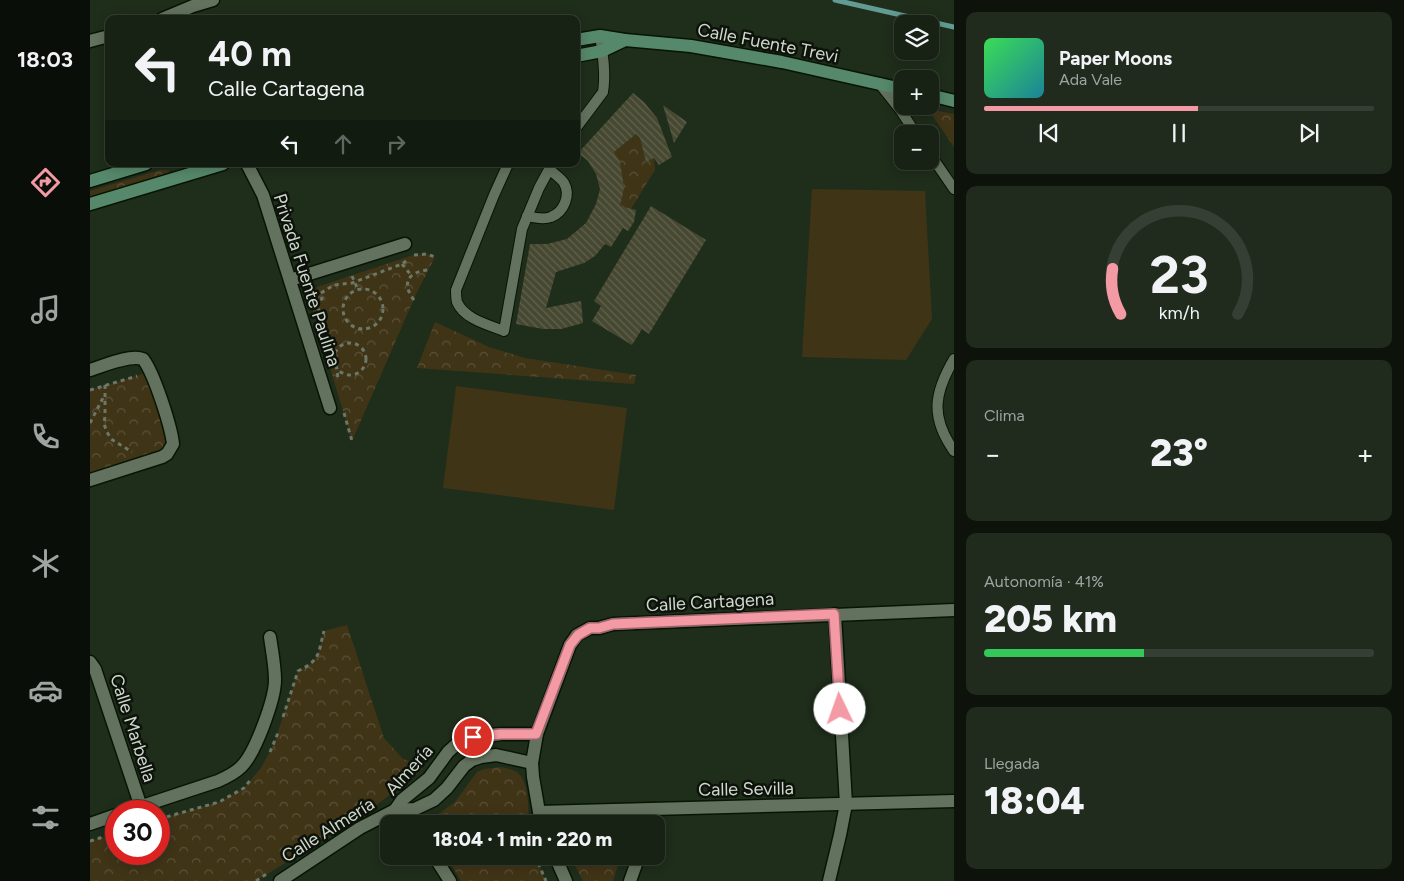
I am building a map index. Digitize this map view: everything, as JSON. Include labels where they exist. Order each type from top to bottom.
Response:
[{"type":"street","points":[[170,15],[192,3],[213,0]]},
{"type":"street","points":[[192,3],[196,15]]},
{"type":"street","name":"Calle Fuente Trevi","points":[[580,39],[600,36],[692,46],[782,62],[894,87]]},
{"type":"street","points":[[90,41],[105,37]]},
{"type":"street","points":[[580,55],[602,52],[625,40]]},
{"type":"street","points":[[939,97],[954,101]]},
{"type":"street","points":[[90,181],[136,167]]},
{"type":"street","points":[[90,204],[213,167]]},
{"type":"street","name":"Privada Fuente Paulina","points":[[249,167],[263,195],[290,280],[336,406]]},
{"type":"street","points":[[290,280],[405,244]]},
{"type":"street","points":[[90,370],[131,358],[139,357],[143,359],[155,382],[173,444],[167,454],[162,457],[90,480]]},
{"type":"street","name":"Calle Cartagena","points":[[540,815],[532,763],[536,734],[570,645],[578,635],[590,628],[599,628],[613,624],[954,610]]},
{"type":"street","points":[[829,881],[846,804],[834,614]]},
{"type":"street","points":[[162,800],[218,781],[243,766],[251,753],[272,700],[275,680],[270,637]]},
{"type":"street","name":"Calle Marbella","points":[[90,662],[95,669],[139,800]]},
{"type":"street","name":"Almería","points":[[395,810],[402,800],[429,778],[448,752],[458,743],[473,737],[501,734],[536,734]]},
{"type":"street","name":"Almería","points":[[395,810],[415,810],[434,800],[447,788],[464,766],[472,760],[496,755],[532,763]]},
{"type":"street","name":"Calle Sevilla","points":[[578,815],[653,809],[954,800]]},
{"type":"street","points":[[651,815],[653,809]]},
{"type":"street","points":[[395,810],[400,815]]},
{"type":"street","name":"Calle Almería","points":[[280,881],[360,828],[395,810]]},
{"type":"street","points":[[90,824],[105,819]]},
{"type":"street","points":[[440,865],[450,881]]},
{"type":"street","points":[[559,865],[566,881]]},
{"type":"street","points":[[630,881],[636,865]]},
{"type":"lane","points":[[580,123],[603,92],[600,36]]},
{"type":"lane","points":[[879,84],[910,125]]},
{"type":"lane","points":[[507,167],[456,290],[456,300],[469,316],[504,331],[522,229],[550,167],[564,183],[567,198],[564,205],[552,217],[528,216]]},
{"type":"lane","points":[[939,168],[954,190]]},
{"type":"lane","points":[[954,359],[940,385],[937,399],[937,414],[942,429],[954,452]]},
{"type":"path","points":[[336,386],[339,374],[330,348],[323,343],[322,318],[316,302],[322,298],[321,293],[334,285],[352,283],[402,264],[413,256],[427,254],[435,257]]},
{"type":"path","points":[[402,264],[411,275]]},
{"type":"path","points":[[414,300],[407,292],[406,284],[411,275],[428,270]]},
{"type":"path","points":[[352,276],[358,290]]},
{"type":"path","points":[[358,290],[370,290],[376,293],[383,304],[383,310],[378,322],[368,328],[354,327],[345,317],[344,304],[351,293],[358,290]]},
{"type":"path","points":[[348,342],[359,344],[366,353],[366,364],[356,374],[345,374],[334,363],[335,352],[338,347],[348,342]]},
{"type":"path","points":[[90,390],[146,373]]},
{"type":"path","points":[[105,385],[106,416],[104,424],[110,439],[137,454]]},
{"type":"path","points":[[90,423],[105,395]]},
{"type":"path","points":[[336,406],[352,441]]},
{"type":"path","points":[[90,841],[105,836]]},
{"type":"path","points":[[538,865],[546,881]]},
{"type":"green space","points":[[939,111],[954,114],[954,147],[939,125],[932,115],[939,115]]},
{"type":"green space","points":[[636,134],[640,138],[646,162],[654,158],[655,170],[631,209],[620,206],[622,178],[620,165],[614,152]]},
{"type":"green space","points":[[160,170],[169,170],[168,179],[90,202],[90,191]]},
{"type":"green space","points":[[812,189],[925,191],[932,319],[906,360],[802,357]]},
{"type":"green space","points":[[427,254],[435,257],[417,292],[352,441],[310,301],[311,293],[317,287],[413,255]]},
{"type":"green space","points":[[435,322],[489,347],[525,358],[636,375],[634,384],[417,368]]},
{"type":"green space","points":[[146,373],[151,380],[167,449],[90,474],[90,390]]},
{"type":"green space","points":[[456,386],[627,408],[614,510],[443,488]]},
{"type":"green space","points":[[347,625],[384,738],[403,759],[423,765],[421,771],[371,809],[256,881],[90,881],[90,841],[105,836],[105,865],[170,865],[170,816],[219,802],[244,788],[261,768],[274,744],[298,671],[315,659],[324,631]]},
{"type":"green space","points":[[500,767],[515,771],[520,775],[526,787],[528,815],[437,815],[455,802],[477,772]]},
{"type":"green space","points":[[451,865],[539,865],[546,881],[461,881]]},
{"type":"green space","points":[[575,865],[618,865],[613,881],[583,881]]},
{"type":"building","points":[[633,93],[644,102],[657,118],[672,157],[659,165],[654,158],[646,162],[640,138],[636,134],[614,152],[620,162],[624,188],[620,206],[636,210],[634,222],[628,231],[623,228],[611,247],[605,244],[595,256],[584,263],[556,272],[546,308],[581,301],[583,323],[561,329],[543,329],[516,324],[530,244],[547,244],[567,239],[586,223],[596,204],[600,189],[596,174],[588,161],[580,155],[580,151]]},
{"type":"building","points":[[663,105],[687,122],[674,143]]},
{"type":"building","points":[[651,206],[706,240],[649,334],[642,329],[632,345],[592,321],[601,306],[594,301]]},
{"type":"waterway","points":[[835,0],[954,27]]},
{"type":"route","points":[[473,737],[501,734],[536,734],[570,645],[578,635],[590,628],[599,628],[613,624],[834,614],[840,709]]}]
